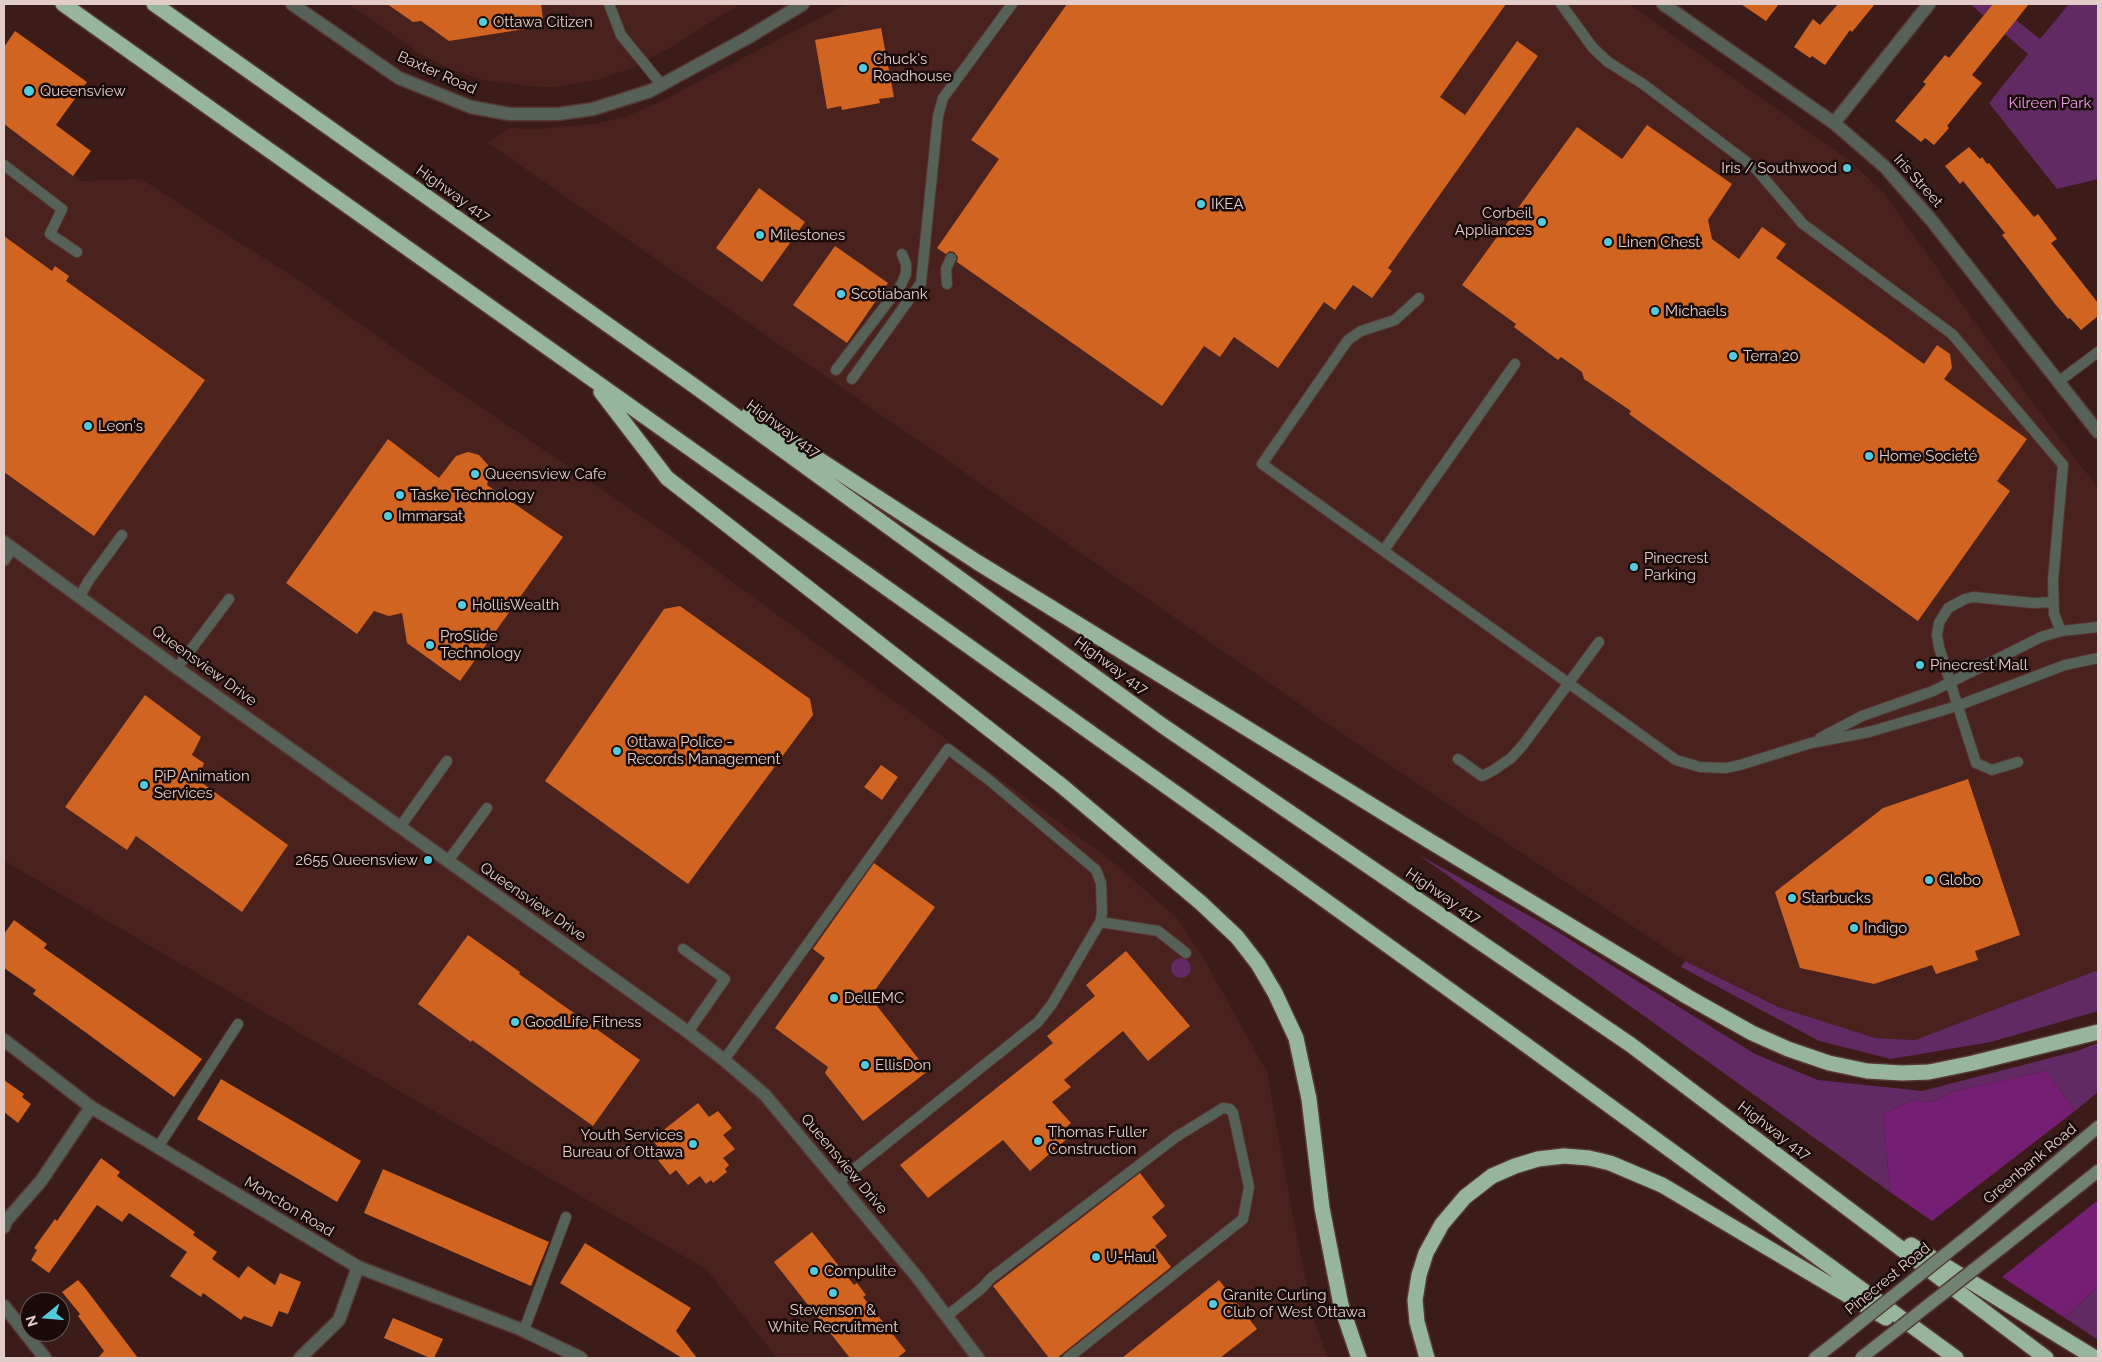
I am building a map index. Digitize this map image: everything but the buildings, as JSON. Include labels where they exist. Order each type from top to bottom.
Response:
[{"type":"highway","points":[[63,4],[1194,806],[1530,1047],[1956,1358]]},
{"type":"highway","name":"Highway 417","points":[[154,4],[693,385],[1163,726],[1631,1046],[2046,1358]]},
{"type":"highway","points":[[590,379],[667,478],[1062,786],[1201,903],[1237,937],[1258,964],[1275,992],[1296,1038],[1309,1099],[1322,1208],[1341,1305],[1359,1358]]},
{"type":"highway","points":[[693,385],[750,414],[1045,604],[1646,972],[1752,1033],[1788,1049],[1829,1063],[1867,1071],[1902,1073],[1929,1072],[1964,1065],[2098,1032]]},
{"type":"highway","points":[[1427,1358],[1416,1322],[1415,1300],[1419,1275],[1434,1238],[1453,1211],[1477,1187],[1492,1176],[1515,1166],[1564,1156],[1589,1158],[1634,1171],[1662,1185],[1717,1216],[1952,1358]]},
{"type":"highway","points":[[1822,1189],[1995,1298],[2095,1358]]},
{"type":"main road","name":"Greenbank Road","points":[[1982,1225],[2098,1128]]},
{"type":"main road","points":[[1861,1358],[2098,1171]]},
{"type":"main road","name":"Pinecrest Road","points":[[1815,1358],[1982,1225]]},
{"type":"street","name":"Baxter Road","points":[[292,4],[399,78],[471,107],[509,114],[558,114],[594,109],[650,90],[747,38],[803,4]]},
{"type":"street","name":"Iris Street","points":[[1663,4],[1834,123],[1885,167],[1932,221],[2098,432]]},
{"type":"street","points":[[1834,123],[1929,4]]},
{"type":"street","name":"Queensview Drive","points":[[8,545],[177,668],[688,1032],[724,1060],[765,1095],[917,1277],[978,1358]]},
{"type":"street","name":"Moncton Road","points":[[4,1040],[91,1107],[358,1267],[524,1330],[581,1358]]},
{"type":"street","points":[[4,1227],[6,1221],[41,1181],[91,1107]]},
{"type":"street","points":[[300,1358],[339,1320],[358,1267]]},
{"type":"street","points":[[4,1306],[45,1358]]},
{"type":"lane","points":[[609,4],[620,35],[661,84]]},
{"type":"lane","points":[[852,380],[922,283],[938,116],[943,98],[1012,4]]},
{"type":"lane","points":[[1560,4],[1593,48],[1608,62],[1643,84],[1756,169],[1803,224],[1952,334],[2063,466],[2053,581],[2054,614],[2061,631]]},
{"type":"lane","points":[[4,165],[62,209],[50,234],[77,252]]},
{"type":"lane","points":[[836,370],[901,286],[906,274],[906,264],[902,254]]},
{"type":"lane","points":[[947,284],[946,269],[951,258]]},
{"type":"lane","points":[[1419,298],[1395,320],[1361,331],[1348,340],[1262,464],[1667,754],[1687,764],[1700,767],[1726,768],[1811,743],[1869,732],[1957,706],[2065,665],[2098,658]]},
{"type":"lane","points":[[2058,382],[2098,352]]},
{"type":"lane","points":[[1384,550],[1515,364]]},
{"type":"lane","points":[[80,596],[89,580],[122,535]]},
{"type":"lane","points":[[4,561],[8,545]]},
{"type":"lane","points":[[2018,762],[1992,770],[1976,763],[1957,706],[1937,635],[1938,623],[1948,608],[1957,602],[1974,597],[2033,603],[2053,602]]},
{"type":"lane","points":[[177,668],[229,599]]},
{"type":"lane","points":[[1811,743],[1862,716],[1933,691],[2024,645],[2061,631],[2098,627]]},
{"type":"lane","points":[[1458,759],[1482,776],[1510,758],[1523,745],[1599,642]]},
{"type":"lane","points":[[724,1060],[948,749],[989,780],[1096,870],[1101,883],[1102,913],[1100,922],[1052,1004],[1038,1022],[838,1182]]},
{"type":"lane","points":[[400,827],[447,761]]},
{"type":"lane","points":[[448,861],[487,808]]},
{"type":"lane","points":[[1100,922],[1158,931],[1186,953]]},
{"type":"lane","points":[[683,949],[724,979],[688,1032]]},
{"type":"lane","points":[[158,1147],[238,1024]]},
{"type":"lane","points":[[947,1316],[982,1288],[990,1278],[1176,1137],[1223,1108],[1230,1109],[1233,1113],[1249,1187],[1243,1219],[1068,1358]]},
{"type":"lane","points":[[524,1330],[566,1217]]},
{"type":"shaded area","points":[[349,4],[740,4],[635,67],[597,80],[558,87],[540,87],[487,81],[452,70],[420,54]]},
{"type":"shaded area","points":[[846,4],[1629,4],[1850,161],[1883,192],[2026,394],[2098,488],[2098,970],[1915,1040],[1875,1038],[1778,1007],[1685,961],[1337,730],[488,143],[510,128],[535,129],[594,124],[624,117],[656,104]]},
{"type":"shaded area","points":[[4,124],[81,181],[141,179],[301,282],[395,349],[669,535],[1114,863],[1177,918],[1204,959],[1267,1072],[1292,1212],[1314,1320],[1328,1358],[777,1358],[706,1269],[4,861]]},
{"type":"shaded area","points":[[2046,1071],[2075,1111],[1932,1221],[1890,1192],[1883,1114],[1913,1100],[1932,1102],[1955,1091]]},
{"type":"shaded area","points":[[2098,1200],[2098,1286],[2065,1318],[2002,1277]]},
{"type":"green space","name":"Kilreen Park","points":[[1970,4],[1996,4],[2040,39],[2069,4],[2098,4],[2098,179],[2057,189],[1989,103],[2028,54]]},
{"type":"green space","points":[[1419,855],[1553,929],[1755,1054],[1818,1080],[1922,1091],[2077,1051],[2098,1043],[2098,1092],[2075,1111],[2046,1071],[1955,1091],[1932,1102],[1913,1100],[1883,1114],[1890,1192]]},
{"type":"green space","points":[[1177,958],[1185,958],[1191,964],[1191,972],[1185,978],[1177,978],[1171,972],[1171,964]]},
{"type":"green space","points":[[1685,961],[1778,1007],[1875,1038],[1915,1040],[2098,970],[2098,1011],[1991,1042],[1891,1059],[1819,1041],[1681,967]]},
{"type":"green space","points":[[2098,1286],[2098,1340],[2065,1318]]},
{"type":"place","name":"Ottawa Citizen","points":[[483,22]]},
{"type":"place","name":"Chuck's Roadhouse","points":[[863,68]]},
{"type":"place","name":"Queensview","points":[[29,91]]},
{"type":"place","name":"Iris / Southwood","points":[[1847,168]]},
{"type":"place","name":"IKEA","points":[[1201,204]]},
{"type":"place","name":"Corbeil Appliances","points":[[1542,222]]},
{"type":"place","name":"Milestones","points":[[760,235]]},
{"type":"place","name":"Linen Chest","points":[[1608,242]]},
{"type":"place","name":"Scotiabank","points":[[841,294]]},
{"type":"place","name":"Michaels","points":[[1655,311]]},
{"type":"place","name":"Terra 20","points":[[1733,356]]},
{"type":"place","name":"Leon's","points":[[88,426]]},
{"type":"place","name":"Home Societé","points":[[1869,456]]},
{"type":"place","name":"Queensview Cafe","points":[[475,474]]},
{"type":"place","name":"Taske Technology","points":[[400,495]]},
{"type":"place","name":"Immarsat","points":[[388,516]]},
{"type":"place","name":"Pinecrest Parking","points":[[1634,567]]},
{"type":"place","name":"HollisWealth","points":[[462,605]]},
{"type":"place","name":"ProSlide Technology","points":[[430,645]]},
{"type":"place","name":"Pinecrest Mall","points":[[1920,665]]},
{"type":"place","name":"Ottawa Police - Records Management","points":[[617,751]]},
{"type":"place","name":"PiP Animation Services","points":[[144,785]]},
{"type":"place","name":"2655 Queensview","points":[[428,860]]},
{"type":"place","name":"Globo","points":[[1929,880]]},
{"type":"place","name":"Starbucks","points":[[1792,898]]},
{"type":"place","name":"Indigo","points":[[1854,928]]},
{"type":"place","name":"DellEMC","points":[[834,998]]},
{"type":"place","name":"GoodLife Fitness","points":[[515,1022]]},
{"type":"place","name":"EllisDon","points":[[865,1065]]},
{"type":"place","name":"Thomas Fuller Construction","points":[[1038,1141]]},
{"type":"place","name":"Youth Services Bureau of Ottawa","points":[[693,1144]]},
{"type":"place","name":"U-Haul","points":[[1096,1257]]},
{"type":"place","name":"Compulite","points":[[814,1271]]},
{"type":"place","name":"Stevenson & White Recruitment","points":[[833,1293]]},
{"type":"place","name":"Granite Curling Club of West Ottawa","points":[[1213,1304]]}]
